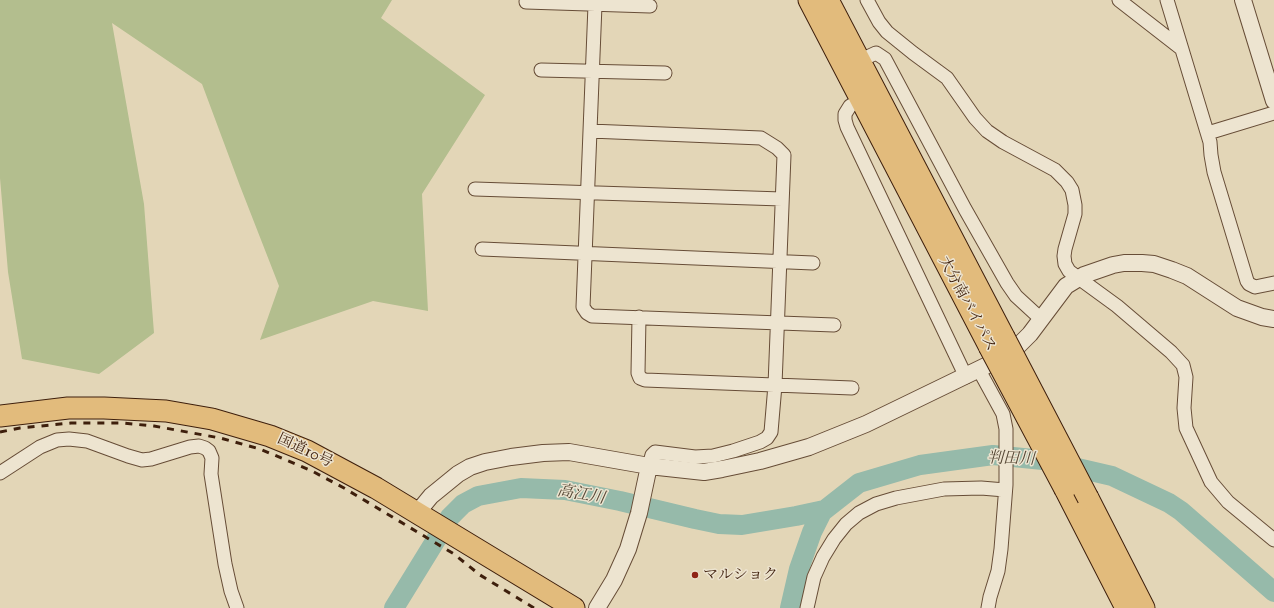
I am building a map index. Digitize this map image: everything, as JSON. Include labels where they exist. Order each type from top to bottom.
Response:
[{"type":"highway","name":"大分南バイパス","points":[[809,0],[860,100],[996,341],[1088,498],[1144,608]]},
{"type":"highway","name":"大分南バイパス","points":[[828,0],[860,60],[996,341],[1065,489],[1126,608]]},
{"type":"highway","name":"国道10号","points":[[0,416],[49,410],[104,408],[166,411],[212,419],[270,436],[307,451],[376,488],[574,608]]},
{"type":"street","points":[[867,0],[879,22],[887,32],[947,78],[975,118],[987,131],[1003,142],[1055,170],[1067,182],[1074,198],[1075,214],[1064,256],[1069,271],[1117,306],[1171,352],[1183,365],[1186,377],[1184,408],[1186,428],[1211,482],[1228,502],[1274,540]]},
{"type":"street","points":[[1119,0],[1182,49]]},
{"type":"street","points":[[1167,0],[1208,133],[1214,172],[1247,281],[1255,287],[1274,283]]},
{"type":"street","points":[[1242,0],[1274,101]]},
{"type":"street","points":[[526,2],[650,6]]},
{"type":"street","points":[[595,5],[582,307],[592,316],[834,324]]},
{"type":"street","points":[[860,60],[876,54],[885,59],[1007,284],[1016,296],[1041,319]]},
{"type":"street","points":[[541,70],[666,73]]},
{"type":"street","points":[[860,100],[850,106],[845,114],[847,127],[972,373],[1002,414],[1005,421],[1006,488],[998,571],[988,608]]},
{"type":"street","points":[[1208,133],[1274,113]]},
{"type":"street","points":[[590,131],[760,138],[768,141],[784,154],[775,385],[772,428],[770,436],[763,441],[733,451],[704,457],[690,457],[655,452],[652,455],[639,513],[628,548],[607,593],[597,608]]},
{"type":"street","points":[[476,188],[782,199]]},
{"type":"street","points":[[482,249],[813,263]]},
{"type":"street","points":[[424,517],[431,496],[458,474],[470,467],[491,461],[536,453],[560,452],[591,455],[648,472],[704,472],[738,466],[791,453],[851,431],[1000,359],[1015,349],[1030,334],[1066,286],[1078,278],[1095,270],[1124,263],[1154,264],[1172,270],[1187,276],[1237,308],[1274,319]]},
{"type":"street","points":[[639,317],[638,374],[640,378],[645,380],[852,388]]},
{"type":"street","points":[[0,473],[40,447],[57,440],[87,440],[142,460],[151,459],[190,447],[199,446],[205,448],[209,451],[212,458],[211,474],[225,564],[231,591],[237,608]]},
{"type":"street","points":[[807,608],[814,577],[823,557],[834,539],[846,524],[859,513],[876,504],[896,498],[944,489],[1006,488]]},
{"type":"green space","points":[[0,0],[392,0],[381,18],[485,95],[422,194],[428,311],[373,301],[260,340],[279,286],[202,84],[112,23],[144,204],[154,333],[99,374],[22,359],[8,272],[0,178]]},
{"type":"waterway","name":"判田川","points":[[790,608],[799,569],[812,532],[822,512],[859,483],[920,465],[993,455],[1043,460],[1112,476],[1169,503],[1181,511],[1274,592]]},
{"type":"waterway","name":"高江川","points":[[394,608],[450,517],[463,504],[478,496],[521,488],[565,490],[719,524],[742,525],[824,510]]},
{"type":"railway","points":[[0,432],[20,428],[71,423],[122,423],[154,426],[220,438],[260,449],[312,471],[344,488],[454,554],[480,575],[534,608]]},
{"type":"place","name":"マルショク","points":[[695,575]]}]
